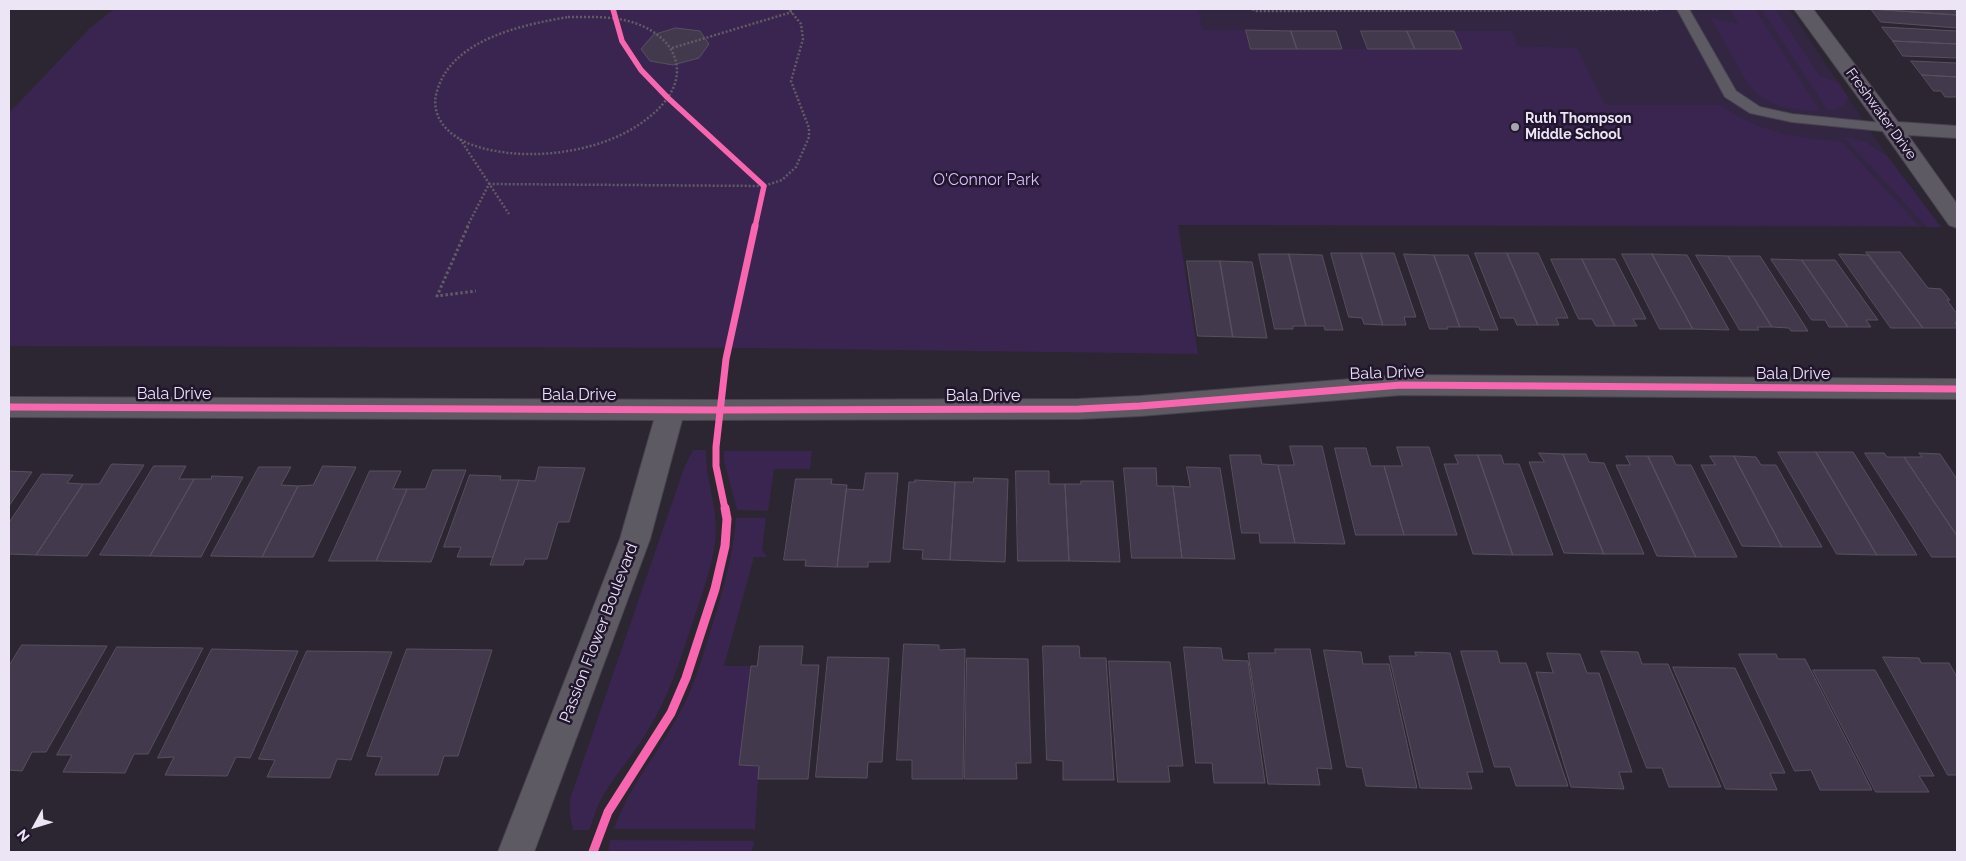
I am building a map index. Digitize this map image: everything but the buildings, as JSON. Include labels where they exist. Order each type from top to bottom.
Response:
[{"type":"street","name":"Freshwater Drive","points":[[1803,9],[1892,128],[1957,220]]},
{"type":"street","points":[[1892,128],[1957,132]]},
{"type":"street","name":"Bala Drive","points":[[9,407],[1079,409],[1140,406],[1401,385],[1957,389]]},
{"type":"street","name":"Passion Flower Boulevard","points":[[516,852],[635,539],[671,409]]},
{"type":"lane","points":[[1683,9],[1730,94],[1755,110],[1792,118],[1892,128]]},
{"type":"path","points":[[613,9],[616,22]]},
{"type":"path","points":[[489,184],[764,186],[782,180],[796,167],[809,137],[809,128],[791,81],[803,39],[800,24],[789,9]]},
{"type":"path","points":[[1253,9],[1254,11],[1665,10]]},
{"type":"path","points":[[672,48],[792,11]]},
{"type":"path","points":[[583,17],[647,28],[661,36],[672,48],[677,58],[679,71],[676,84],[656,111],[640,123],[597,143],[547,153],[507,152],[478,146],[460,139],[447,129],[439,118],[435,105],[436,91],[442,78],[452,65],[466,53],[502,33],[546,20],[583,17]]},
{"type":"path","points":[[666,96],[675,104]]},
{"type":"path","points":[[460,139],[509,214]]},
{"type":"path","points":[[758,180],[764,186]]},
{"type":"path","points":[[476,291],[436,296],[471,218],[489,184]]},
{"type":"path","points":[[762,195],[764,186]]},
{"type":"shaded area","name":"Ruth Thompson Middle School","points":[[1152,9],[1789,9],[1888,157],[1941,227],[1177,225]]},
{"type":"green space","name":"O'Connor Park","points":[[114,9],[1198,9],[1203,30],[1246,30],[1251,49],[1462,49],[1454,31],[1512,31],[1518,46],[1577,48],[1605,105],[1721,105],[1748,121],[1778,132],[1794,136],[1841,141],[1919,226],[1178,225],[1198,354],[746,348],[9,346],[9,113],[89,29]]},
{"type":"green space","points":[[1730,9],[1755,9],[1820,111],[1790,109],[1772,103],[1755,92],[1748,84],[1710,17],[1738,24]]},
{"type":"green space","points":[[1761,9],[1775,9],[1819,75],[1839,83],[1848,97],[1843,105],[1828,111]]},
{"type":"green space","points":[[1843,136],[1866,142],[1888,157],[1941,227],[1927,227]]},
{"type":"green space","points":[[693,450],[706,450],[706,462],[716,519],[715,543],[705,584],[683,652],[661,706],[641,741],[603,795],[589,830],[573,830],[570,816],[570,799],[684,468]]},
{"type":"green space","points":[[724,451],[812,451],[810,469],[774,469],[768,511],[737,510],[724,461]]},
{"type":"green space","points":[[736,518],[766,518],[762,549],[767,557],[754,557],[724,666],[751,666],[739,765],[759,766],[755,829],[614,829],[627,799],[671,729],[692,686],[726,578]]},
{"type":"green space","points":[[610,840],[754,841],[752,852],[608,852]]},
{"type":"cycle path","points":[[593,852],[608,812],[671,713],[686,678],[715,589],[725,546],[727,519],[716,466],[716,447],[726,359],[764,186],[668,98],[641,70],[622,41],[613,9]]},
{"type":"cycle path","points":[[9,407],[720,410],[1079,409],[1140,406],[1401,385],[1957,389]]},
{"type":"place","name":"Ruth Thompson Middle School","points":[[1515,127]]}]
